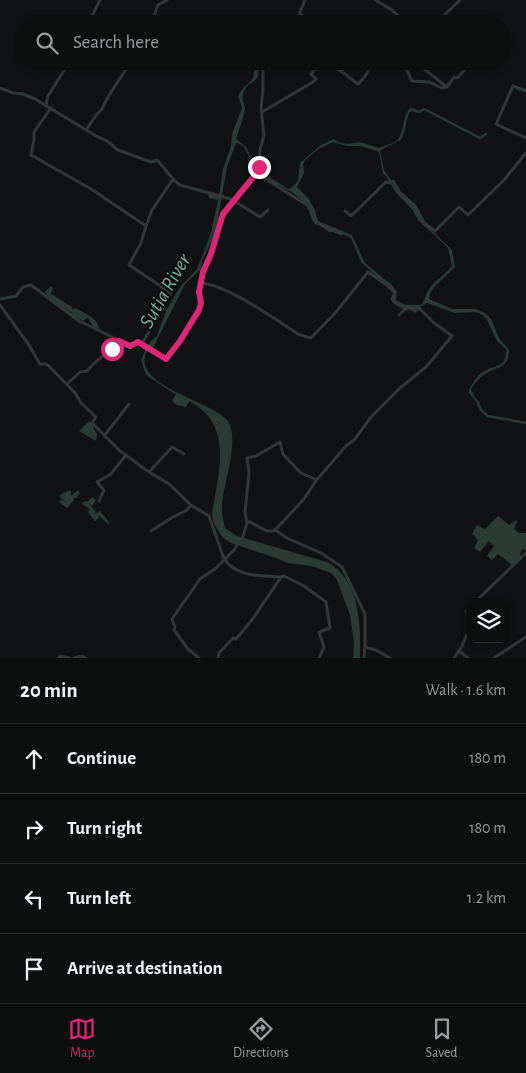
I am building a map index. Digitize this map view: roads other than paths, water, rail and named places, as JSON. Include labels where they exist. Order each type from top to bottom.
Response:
[{"type":"street","points":[[92,15],[100,0]]},
{"type":"street","points":[[154,15],[156,8],[167,0]]},
{"type":"street","points":[[300,14],[305,0]]},
{"type":"street","points":[[375,0],[397,15]]},
{"type":"street","points":[[444,15],[460,0]]},
{"type":"street","points":[[46,105],[48,96],[64,70]]},
{"type":"street","points":[[86,130],[102,109],[126,70]]},
{"type":"street","points":[[0,299],[16,296],[23,287],[31,285],[79,321],[130,346],[138,342],[166,359],[199,310],[201,303],[199,292],[203,272],[219,232],[223,214],[259,169],[260,150],[264,136],[262,112],[263,70]]},
{"type":"street","points":[[262,112],[313,82],[316,79],[311,74],[315,70]]},
{"type":"street","points":[[340,70],[358,84],[369,70]]},
{"type":"street","points":[[406,70],[412,80],[429,82],[442,88],[450,85],[454,77],[457,78],[465,70]]},
{"type":"street","points":[[426,70],[439,79],[446,87]]},
{"type":"street","points":[[526,91],[513,86],[496,124],[526,138]]},
{"type":"street","points":[[0,88],[13,94],[31,97],[128,154],[152,162],[157,160],[177,183],[234,201],[260,217],[268,210]]},
{"type":"street","points":[[51,108],[34,132],[32,155],[91,189],[146,226]]},
{"type":"street","points":[[345,211],[351,216],[386,182],[392,182],[400,193],[415,206],[424,223],[435,232],[459,207],[468,216],[504,180],[526,153]]},
{"type":"street","points":[[255,174],[307,205],[312,210],[316,223],[341,234]]},
{"type":"street","points":[[146,346],[171,293],[130,265],[141,243],[152,210],[173,179]]},
{"type":"street","points":[[201,283],[210,284],[239,298],[300,335],[311,338],[336,312],[368,272],[394,293],[393,301],[405,309],[410,308],[415,311],[419,308],[452,337],[426,367],[400,388],[371,417],[355,439],[346,446],[317,480],[304,499],[274,530],[267,531],[246,520]]},
{"type":"street","points":[[0,305],[29,345],[40,364],[46,364],[67,384],[81,403],[96,417],[92,423],[104,436],[149,472],[169,484],[191,505],[209,516],[224,560],[240,572],[255,576],[290,577],[326,602],[330,628],[319,632],[324,644],[319,658]]},
{"type":"street","points":[[67,384],[80,372],[88,371],[95,362],[111,350],[119,341]]},
{"type":"street","points":[[104,436],[129,404]]},
{"type":"street","points":[[199,658],[188,648],[174,630],[175,627],[172,620],[200,579],[234,550],[243,536],[249,473],[247,458],[256,456],[280,442],[283,454],[295,467],[301,473],[317,480]]},
{"type":"street","points":[[149,472],[172,446],[184,454]]},
{"type":"street","points":[[99,500],[104,490],[97,482],[111,474],[126,455]]},
{"type":"street","points":[[151,531],[187,510],[191,505]]},
{"type":"street","points":[[274,530],[321,553],[342,567],[365,614],[364,658]]},
{"type":"street","points":[[479,598],[526,553]]},
{"type":"street","points":[[218,658],[232,638],[236,639],[252,620],[281,578]]},
{"type":"street","points":[[454,658],[466,635]]},
{"type":"street","points":[[494,658],[526,637]]},
{"type":"street","points":[[365,647],[376,650],[390,658]]},
{"type":"street","points":[[459,651],[468,658]]},
{"type":"street","points":[[59,658],[60,656],[69,658]]},
{"type":"street","points":[[74,658],[82,656],[84,658]]},
{"type":"waterway","points":[[399,140],[403,132],[406,116],[411,109],[419,112],[424,109],[480,138],[486,134]]},
{"type":"waterway","points":[[399,315],[405,309]]},
{"type":"waterway","points":[[478,403],[481,410],[488,416],[526,423]]},
{"type":"water label","name":"Sutia River","points":[[165,291]]}]
